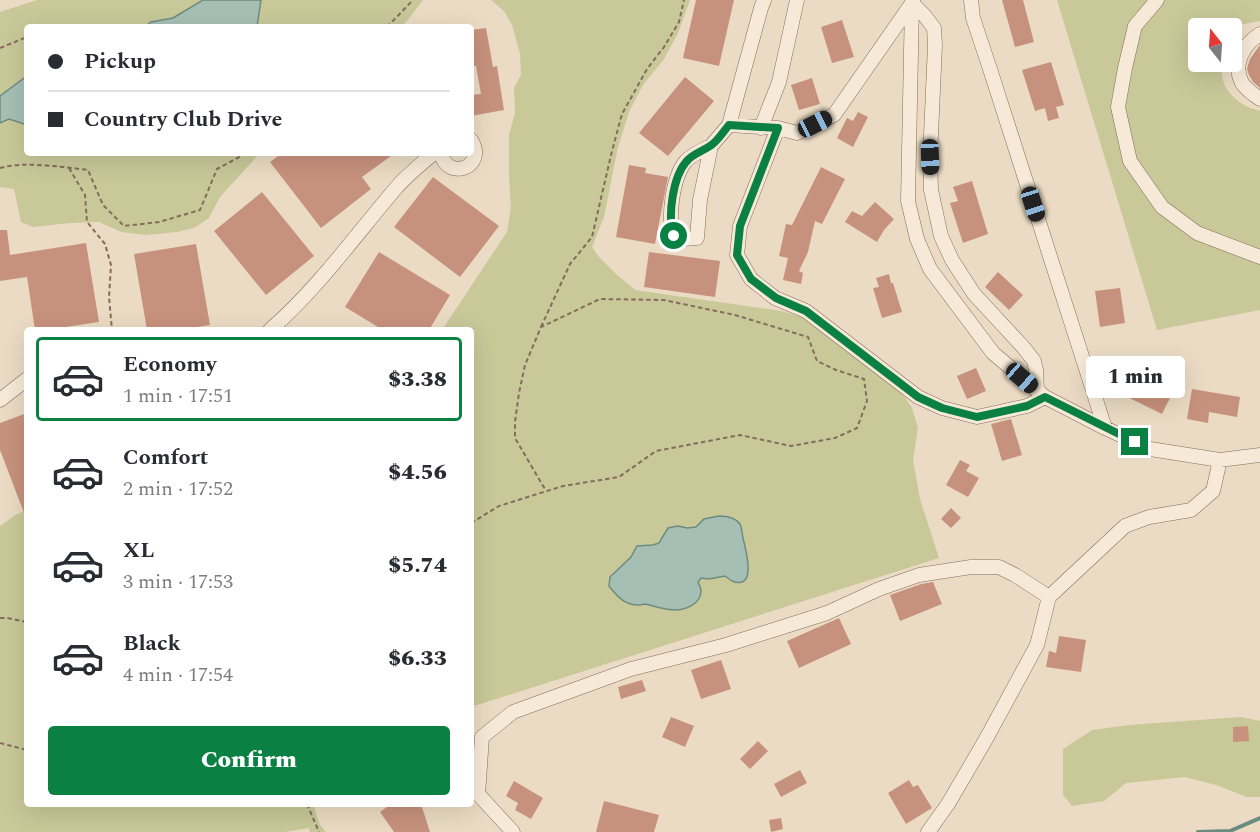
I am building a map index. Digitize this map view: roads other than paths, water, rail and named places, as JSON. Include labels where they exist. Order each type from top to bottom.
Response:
[{"type":"street","points":[[711,146],[700,200],[697,238],[684,239],[674,236],[671,228],[674,190],[680,171],[686,161],[699,151],[711,146],[729,125],[764,0]]},
{"type":"street","points":[[761,128],[779,82],[797,0]]},
{"type":"street","points":[[971,0],[973,18],[1105,428]]},
{"type":"street","points":[[1157,0],[1135,26],[1118,107],[1131,161],[1162,207],[1197,233],[1260,257]]},
{"type":"street","points":[[729,125],[778,128],[797,133],[834,115],[912,2]]},
{"type":"street","points":[[912,2],[934,28],[930,179],[940,236],[974,294],[1034,361],[1041,393]]},
{"type":"street","points":[[912,2],[908,201],[917,239],[930,269],[993,353],[1041,393],[1105,428],[1150,449],[1220,460],[1260,454]]},
{"type":"street","points":[[1260,34],[1253,38],[1241,53],[1239,71],[1242,84],[1260,99]]},
{"type":"street","points":[[778,128],[740,226],[737,255],[751,279],[776,298],[806,311],[918,397],[942,408],[977,417],[1027,406],[1041,393]]},
{"type":"street","points":[[442,156],[446,164],[452,168],[465,168],[474,159],[476,152],[474,145]]},
{"type":"street","points":[[274,327],[288,315],[354,241],[398,186],[431,156]]},
{"type":"street","points":[[3,392],[24,381]]},
{"type":"street","points":[[928,832],[948,804],[986,739],[1037,645],[1049,597],[1125,526],[1149,517],[1191,510],[1214,491],[1220,460]]},
{"type":"street","points":[[513,832],[478,794],[482,737],[513,712],[631,669],[726,645],[827,613],[879,589],[919,576],[971,567],[999,567],[1049,597]]},
{"type":"waterway","points":[[1198,832],[1230,831],[1260,818]]}]
